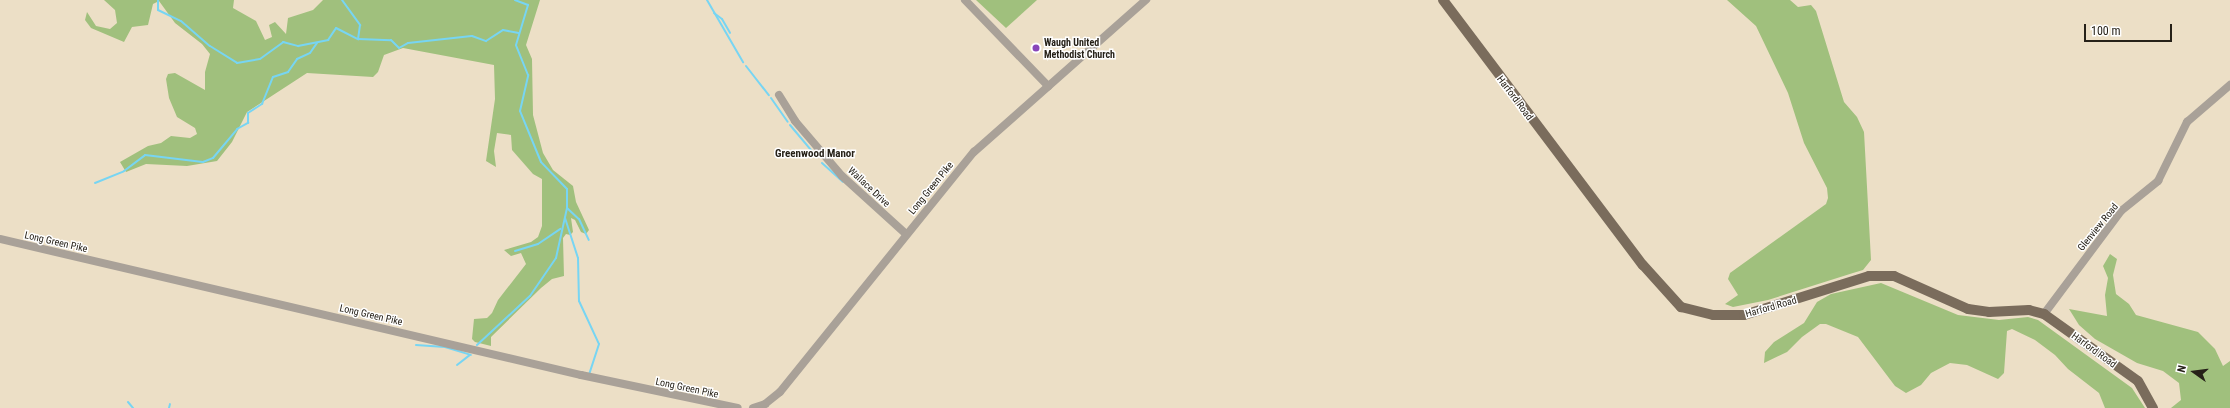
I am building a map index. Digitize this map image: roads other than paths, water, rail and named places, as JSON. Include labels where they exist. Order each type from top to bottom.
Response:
[{"type":"main road","name":"Harford Road","points":[[1442,0],[1639,260],[1667,295],[1681,307],[1713,315],[1744,315],[1882,274],[1903,279],[1968,309],[1994,312],[2024,310],[2044,314],[2138,381],[2153,408]]},
{"type":"street","points":[[965,0],[1048,86]]},
{"type":"street","name":"Long Green Pike","points":[[754,408],[765,404],[780,392],[906,234],[974,152],[1146,0]]},
{"type":"street","name":"Glenview Road","points":[[2044,314],[2121,211],[2158,181],[2188,122],[2230,85]]},
{"type":"street","name":"Wallace Drive","points":[[778,94],[795,121],[842,176],[906,234]]},
{"type":"street","name":"Long Green Pike","points":[[0,239],[581,375],[738,408]]},
{"type":"waterway","points":[[158,0],[158,10],[181,21],[210,46],[237,63],[260,59],[283,42],[298,46],[328,40],[336,28],[358,39],[391,40],[399,48],[408,43],[472,36],[486,41],[503,30],[519,33]]},
{"type":"waterway","points":[[342,0],[360,25],[358,39]]},
{"type":"waterway","points":[[477,345],[530,296],[556,258],[567,208],[567,189],[541,162],[520,111],[528,75],[516,45],[528,5],[515,0]]},
{"type":"waterway","points":[[707,0],[743,62]]},
{"type":"waterway","points":[[714,13],[722,19],[730,33]]},
{"type":"waterway","points":[[95,183],[124,171],[145,155],[203,162],[213,158],[237,129],[248,123],[248,113],[262,104],[273,77],[288,72],[297,59],[310,53],[317,43]]},
{"type":"waterway","points":[[746,66],[769,95]]},
{"type":"waterway","points":[[771,98],[788,122]]},
{"type":"waterway","points":[[790,125],[816,156]]},
{"type":"waterway","points":[[822,163],[843,182]]},
{"type":"waterway","points":[[567,208],[579,219],[589,240]]},
{"type":"waterway","points":[[565,218],[578,258],[579,301],[599,344],[589,374]]},
{"type":"waterway","points":[[515,251],[538,244],[560,229]]},
{"type":"waterway","points":[[416,345],[445,347],[471,355]]},
{"type":"waterway","points":[[457,365],[470,355]]},
{"type":"waterway","points":[[128,402],[133,408]]},
{"type":"waterway","points":[[169,408],[170,404]]},
{"type":"place","name":"Waugh United Methodist Church","points":[[1036,48]]},
{"type":"district","name":"Greenwood Manor","points":[[815,154]]}]
